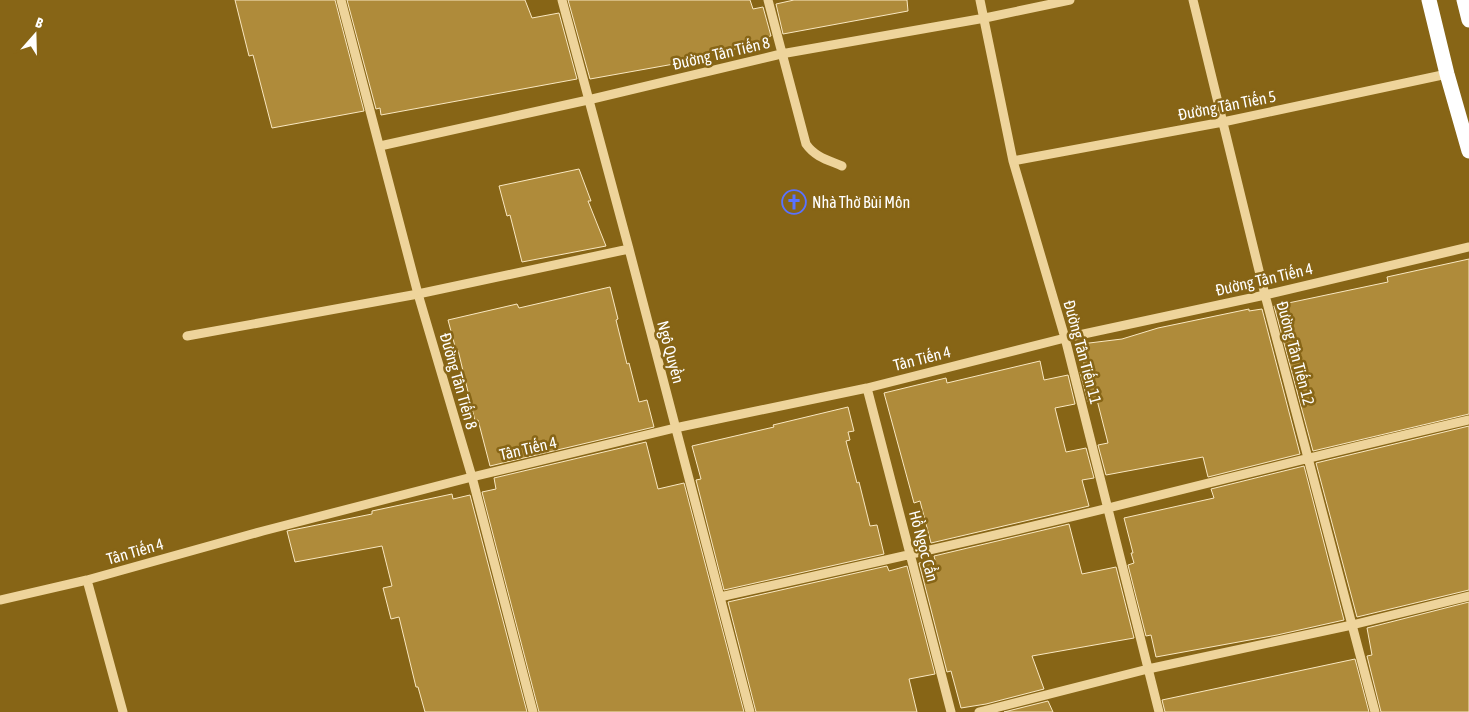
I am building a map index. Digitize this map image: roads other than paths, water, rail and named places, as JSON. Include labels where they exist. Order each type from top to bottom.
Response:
[{"type":"highway","points":[[1429,0],[1447,74],[1469,151]]},
{"type":"highway","points":[[1464,0],[1469,20]]},
{"type":"street","name":"Đường Tân Tiến 8","points":[[341,0],[418,294],[472,477],[533,712]]},
{"type":"street","name":"Ngô Quyền","points":[[562,0],[750,712]]},
{"type":"street","points":[[768,0],[806,144],[818,157],[842,166]]},
{"type":"street","name":"Đường Tân Tiến 11","points":[[980,0],[1013,161],[1065,338],[1158,712]]},
{"type":"street","name":"Đường Tân Tiến 8","points":[[380,146],[588,100],[781,54],[985,18],[1070,0]]},
{"type":"street","name":"Đường Tân Tiến 12","points":[[1193,0],[1265,295],[1374,712]]},
{"type":"street","name":"Đường Tân Tiến 5","points":[[1013,161],[1223,122],[1447,74]]},
{"type":"street","name":"Đường Tân Tiến 4","points":[[1065,338],[1265,295],[1469,247]]},
{"type":"street","points":[[187,336],[418,294],[629,249]]},
{"type":"street","name":"Tân Tiến 4","points":[[0,600],[86,580],[263,531],[472,477],[675,428],[867,388],[1065,338]]},
{"type":"street","name":"Hồ Ngọc Cẩn","points":[[867,388],[951,712]]},
{"type":"street","points":[[720,597],[911,555],[1108,508],[1308,457],[1469,420]]},
{"type":"street","points":[[86,580],[123,712]]},
{"type":"street","points":[[979,712],[1148,669],[1352,625],[1469,596]]},
{"type":"place","name":"Nhà Thờ Bùi Môn","points":[[794,202]]}]
